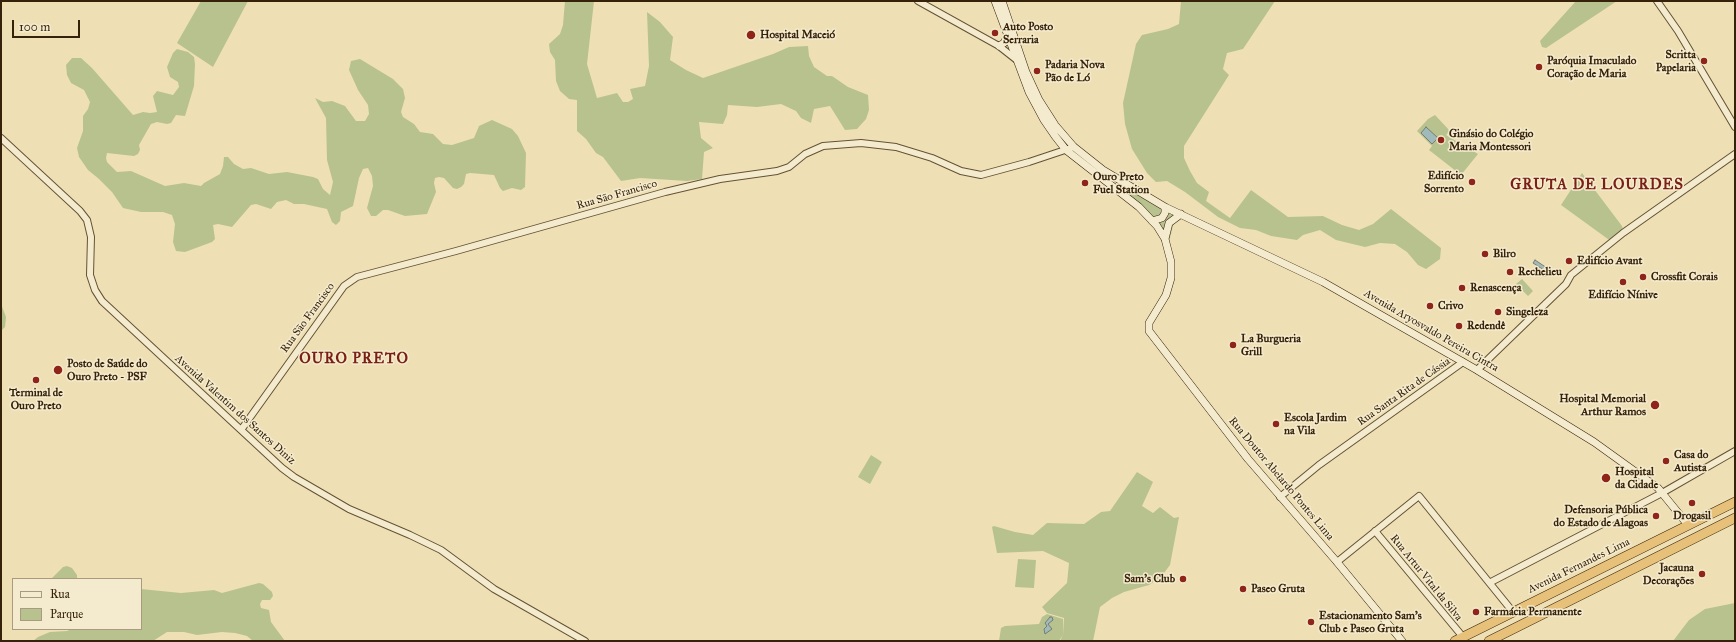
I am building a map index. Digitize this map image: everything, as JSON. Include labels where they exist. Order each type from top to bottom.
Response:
[{"type":"highway","name":"Avenida Fernandes Lima","points":[[1459,639],[1735,502]]},
{"type":"highway","points":[[1489,641],[1735,518]]},
{"type":"main road","points":[[995,1],[1007,37],[1036,106],[1055,136],[1066,150],[1139,207],[1152,221],[1165,239]]},
{"type":"main road","name":"Avenida Aryosvaldo Pereira Cintra","points":[[1002,1],[1026,72],[1038,100],[1047,114],[1074,147],[1103,170],[1139,193],[1165,207],[1323,282],[1477,370],[1594,442],[1662,493],[1688,525]]},
{"type":"main road","points":[[999,46],[1004,43],[1007,37]]},
{"type":"main road","points":[[1152,221],[1162,218],[1165,213],[1165,207]]},
{"type":"main road","points":[[1165,239],[1169,223],[1181,214]]},
{"type":"main road","name":"Rua Doutor Abelardo Pontes Lima","points":[[1165,239],[1172,262],[1171,278],[1166,295],[1152,315],[1148,328],[1193,389],[1280,497],[1337,562],[1402,641]]},
{"type":"street","points":[[918,1],[999,46],[1016,59],[1026,72]]},
{"type":"street","points":[[1657,1],[1678,32],[1735,127]]},
{"type":"street","name":"Avenida Valentim dos Santos Diniz","points":[[1,138],[80,211],[87,220],[91,237],[90,275],[95,290],[102,301],[294,477],[366,517],[410,535],[441,550],[494,589],[585,641]]},
{"type":"street","name":"Rua São Francisco","points":[[241,430],[344,286],[357,277],[456,251],[665,192],[720,179],[777,171],[789,166],[805,154],[823,146],[861,143],[896,147],[932,158],[961,171],[981,175],[1074,147]]},
{"type":"street","points":[[1477,370],[1566,284],[1571,275],[1623,233],[1735,154]]},
{"type":"street","name":"Rua Santa Rita de Cássia","points":[[1280,497],[1319,465],[1463,362]]},
{"type":"street","points":[[1491,582],[1662,493],[1735,451]]},
{"type":"street","points":[[1337,562],[1419,496],[1491,582],[1514,612]]},
{"type":"street","name":"Rua Artur Vital da Silva","points":[[1375,531],[1459,639]]},
{"type":"green space","points":[[201,1],[248,1],[213,67],[177,43]]},
{"type":"green space","points":[[565,1],[594,1],[587,64],[597,98],[617,93],[623,102],[628,102],[633,99],[630,89],[645,86],[649,66],[647,12],[660,22],[673,37],[670,60],[703,78],[789,47],[808,46],[809,56],[814,67],[827,76],[832,76],[848,87],[868,95],[869,110],[866,119],[857,129],[845,130],[830,106],[814,109],[811,123],[801,118],[796,111],[781,104],[757,107],[728,105],[727,115],[723,124],[699,122],[701,138],[713,148],[704,152],[702,179],[687,181],[640,178],[621,181],[603,157],[596,153],[586,139],[577,131],[577,100],[569,99],[560,91],[556,81],[555,60],[550,52],[549,44],[560,34],[563,25]]},
{"type":"green space","points":[[1181,1],[1275,1],[1243,49],[1227,53],[1223,69],[1229,75],[1184,146],[1184,158],[1190,171],[1197,183],[1209,192],[1206,201],[1230,218],[1251,190],[1288,217],[1323,216],[1342,225],[1359,230],[1373,224],[1391,209],[1441,248],[1440,259],[1426,269],[1418,265],[1407,252],[1395,244],[1380,243],[1365,247],[1336,240],[1320,230],[1303,235],[1297,240],[1271,236],[1256,230],[1240,228],[1218,217],[1185,192],[1167,181],[1156,182],[1147,173],[1132,149],[1125,124],[1123,103],[1136,44],[1142,35],[1168,29],[1179,24]]},
{"type":"green space","points":[[1576,1],[1617,1],[1546,48],[1542,47],[1540,41]]},
{"type":"green space","points":[[177,49],[188,52],[194,57],[195,64],[194,86],[185,116],[176,115],[171,123],[167,124],[157,122],[151,124],[139,145],[140,150],[138,154],[134,156],[107,153],[107,162],[117,172],[131,171],[165,186],[184,183],[201,186],[220,174],[224,157],[228,157],[234,164],[243,169],[251,168],[269,174],[287,172],[313,177],[318,179],[323,189],[330,195],[333,182],[327,160],[326,118],[315,98],[323,102],[332,101],[345,106],[356,121],[365,121],[369,114],[368,105],[358,90],[349,70],[351,61],[360,59],[393,79],[403,89],[405,98],[401,112],[403,117],[414,124],[420,132],[433,134],[443,144],[452,145],[474,138],[479,126],[492,120],[512,129],[518,136],[526,153],[525,187],[521,190],[512,188],[503,191],[494,175],[470,173],[466,174],[464,184],[457,189],[453,188],[444,178],[439,177],[435,178],[434,183],[436,192],[427,214],[405,216],[388,210],[383,210],[376,216],[371,216],[367,208],[373,186],[372,176],[368,168],[363,169],[359,178],[353,206],[341,212],[340,221],[336,225],[332,222],[327,209],[304,204],[294,204],[286,200],[277,202],[271,209],[256,204],[251,205],[232,227],[218,224],[213,225],[215,239],[212,242],[185,252],[176,251],[173,242],[175,224],[172,215],[163,212],[141,212],[123,208],[112,192],[88,170],[79,157],[77,148],[83,131],[83,116],[88,109],[90,102],[84,90],[71,83],[67,75],[66,65],[72,58],[81,58],[92,68],[133,115],[143,112],[157,112],[153,96],[157,91],[173,95],[179,87],[178,82],[170,77],[167,67],[173,53]]},
{"type":"green space","name":"Ginásio do Colégio Maria Montessori","points":[[1435,115],[1450,131],[1446,135],[1478,154],[1461,175],[1429,150],[1432,146],[1417,131],[1428,119]]},
{"type":"green space","points":[[1582,173],[1622,226],[1624,234],[1612,242],[1561,205]]},
{"type":"green space","points":[[1119,183],[1166,209],[1178,218],[1174,222],[1169,242],[1116,185]]},
{"type":"green space","points":[[1522,279],[1533,291],[1528,296],[1516,284]]},
{"type":"green space","points":[[1,304],[6,317],[5,327],[1,331]]},
{"type":"green space","points":[[871,455],[882,462],[870,484],[858,477]]},
{"type":"green space","points":[[1137,472],[1153,482],[1142,506],[1153,513],[1160,507],[1174,518],[1179,517],[1170,565],[1161,577],[1149,585],[1124,592],[1112,598],[1100,607],[1093,641],[1060,641],[1063,635],[1064,618],[1047,613],[1042,607],[1067,583],[1069,563],[1043,551],[997,553],[992,527],[994,526],[1033,535],[1047,523],[1084,524],[1101,512],[1110,511]]},
{"type":"green space","points":[[1018,559],[1036,560],[1034,588],[1015,587]]},
{"type":"green space","points":[[67,566],[72,568],[77,575],[77,578],[52,578],[63,567]]},
{"type":"green space","points":[[259,583],[263,584],[272,592],[273,596],[270,600],[262,600],[260,604],[261,608],[269,610],[271,622],[285,641],[253,641],[247,636],[222,632],[197,635],[184,632],[167,632],[153,641],[33,641],[50,632],[70,630],[142,630],[142,589],[181,593],[214,590],[222,593]]},
{"type":"green space","points":[[1735,603],[1735,641],[1673,641],[1689,620],[1705,609]]},
{"type":"green space","points":[[1047,614],[1063,619],[1063,635],[1059,641],[999,641],[1001,628],[1005,626],[1039,624],[1042,617]]},
{"type":"water","points":[[1426,127],[1438,138],[1432,144],[1421,133]]},
{"type":"water","points":[[1535,260],[1550,270],[1547,276],[1543,276],[1544,270],[1533,263]]},
{"type":"water","points":[[1050,617],[1052,617],[1053,620],[1048,624],[1052,629],[1045,634],[1044,629],[1047,626],[1045,623]]},
{"type":"place","name":"Auto Posto Serraria","points":[[995,33]]},
{"type":"place","name":"Hospital Maceió","points":[[751,35]]},
{"type":"place","name":"Scritta Papelaria","points":[[1704,61]]},
{"type":"place","name":"Paróquia Imaculado Coração de Maria","points":[[1539,67]]},
{"type":"place","name":"Padaria Nova Pão de Ló","points":[[1037,71]]},
{"type":"place","name":"Ginásio do Colégio Maria Montessori","points":[[1441,140]]},
{"type":"place","name":"Edifício Sorrento","points":[[1472,182]]},
{"type":"place","name":"Ouro Preto Fuel Station","points":[[1085,183]]},
{"type":"place","name":"Bilro","points":[[1485,254]]},
{"type":"place","name":"Edifício Avant","points":[[1569,261]]},
{"type":"place","name":"Rechelieu","points":[[1510,272]]},
{"type":"place","name":"Crossfit Corais","points":[[1643,277]]},
{"type":"place","name":"Edifício Nínive","points":[[1623,282]]},
{"type":"place","name":"Renascença","points":[[1462,288]]},
{"type":"place","name":"Crivo","points":[[1430,306]]},
{"type":"place","name":"Singeleza","points":[[1498,312]]},
{"type":"place","name":"Redendê","points":[[1459,326]]},
{"type":"place","name":"La Burgueria Grill","points":[[1233,345]]},
{"type":"place","name":"Posto de Saúde do Ouro Preto - PSF","points":[[58,370]]},
{"type":"place","name":"Terminal de Ouro Preto","points":[[36,380]]},
{"type":"place","name":"Hospital Memorial Arthur Ramos","points":[[1655,405]]},
{"type":"place","name":"Escola Jardim na Vila","points":[[1276,424]]},
{"type":"place","name":"Casa do Autista","points":[[1666,461]]},
{"type":"place","name":"Hospital da Cidade","points":[[1606,478]]},
{"type":"place","name":"Drogasil","points":[[1692,503]]},
{"type":"place","name":"Defensoria Pública do Estado de Alagoas","points":[[1656,516]]},
{"type":"place","name":"Jacauna Decorações","points":[[1702,574]]},
{"type":"place","name":"Sam's Club","points":[[1183,579]]},
{"type":"place","name":"Paseo Gruta","points":[[1243,589]]},
{"type":"place","name":"Farmácia Permanente","points":[[1476,612]]},
{"type":"place","name":"Estacionamento Sam's Club e Paseo Gruta","points":[[1311,622]]},
{"type":"district","name":"GRUTA DE LOURDES","points":[[1597,185]]},
{"type":"district","name":"OURO PRETO","points":[[354,359]]}]
